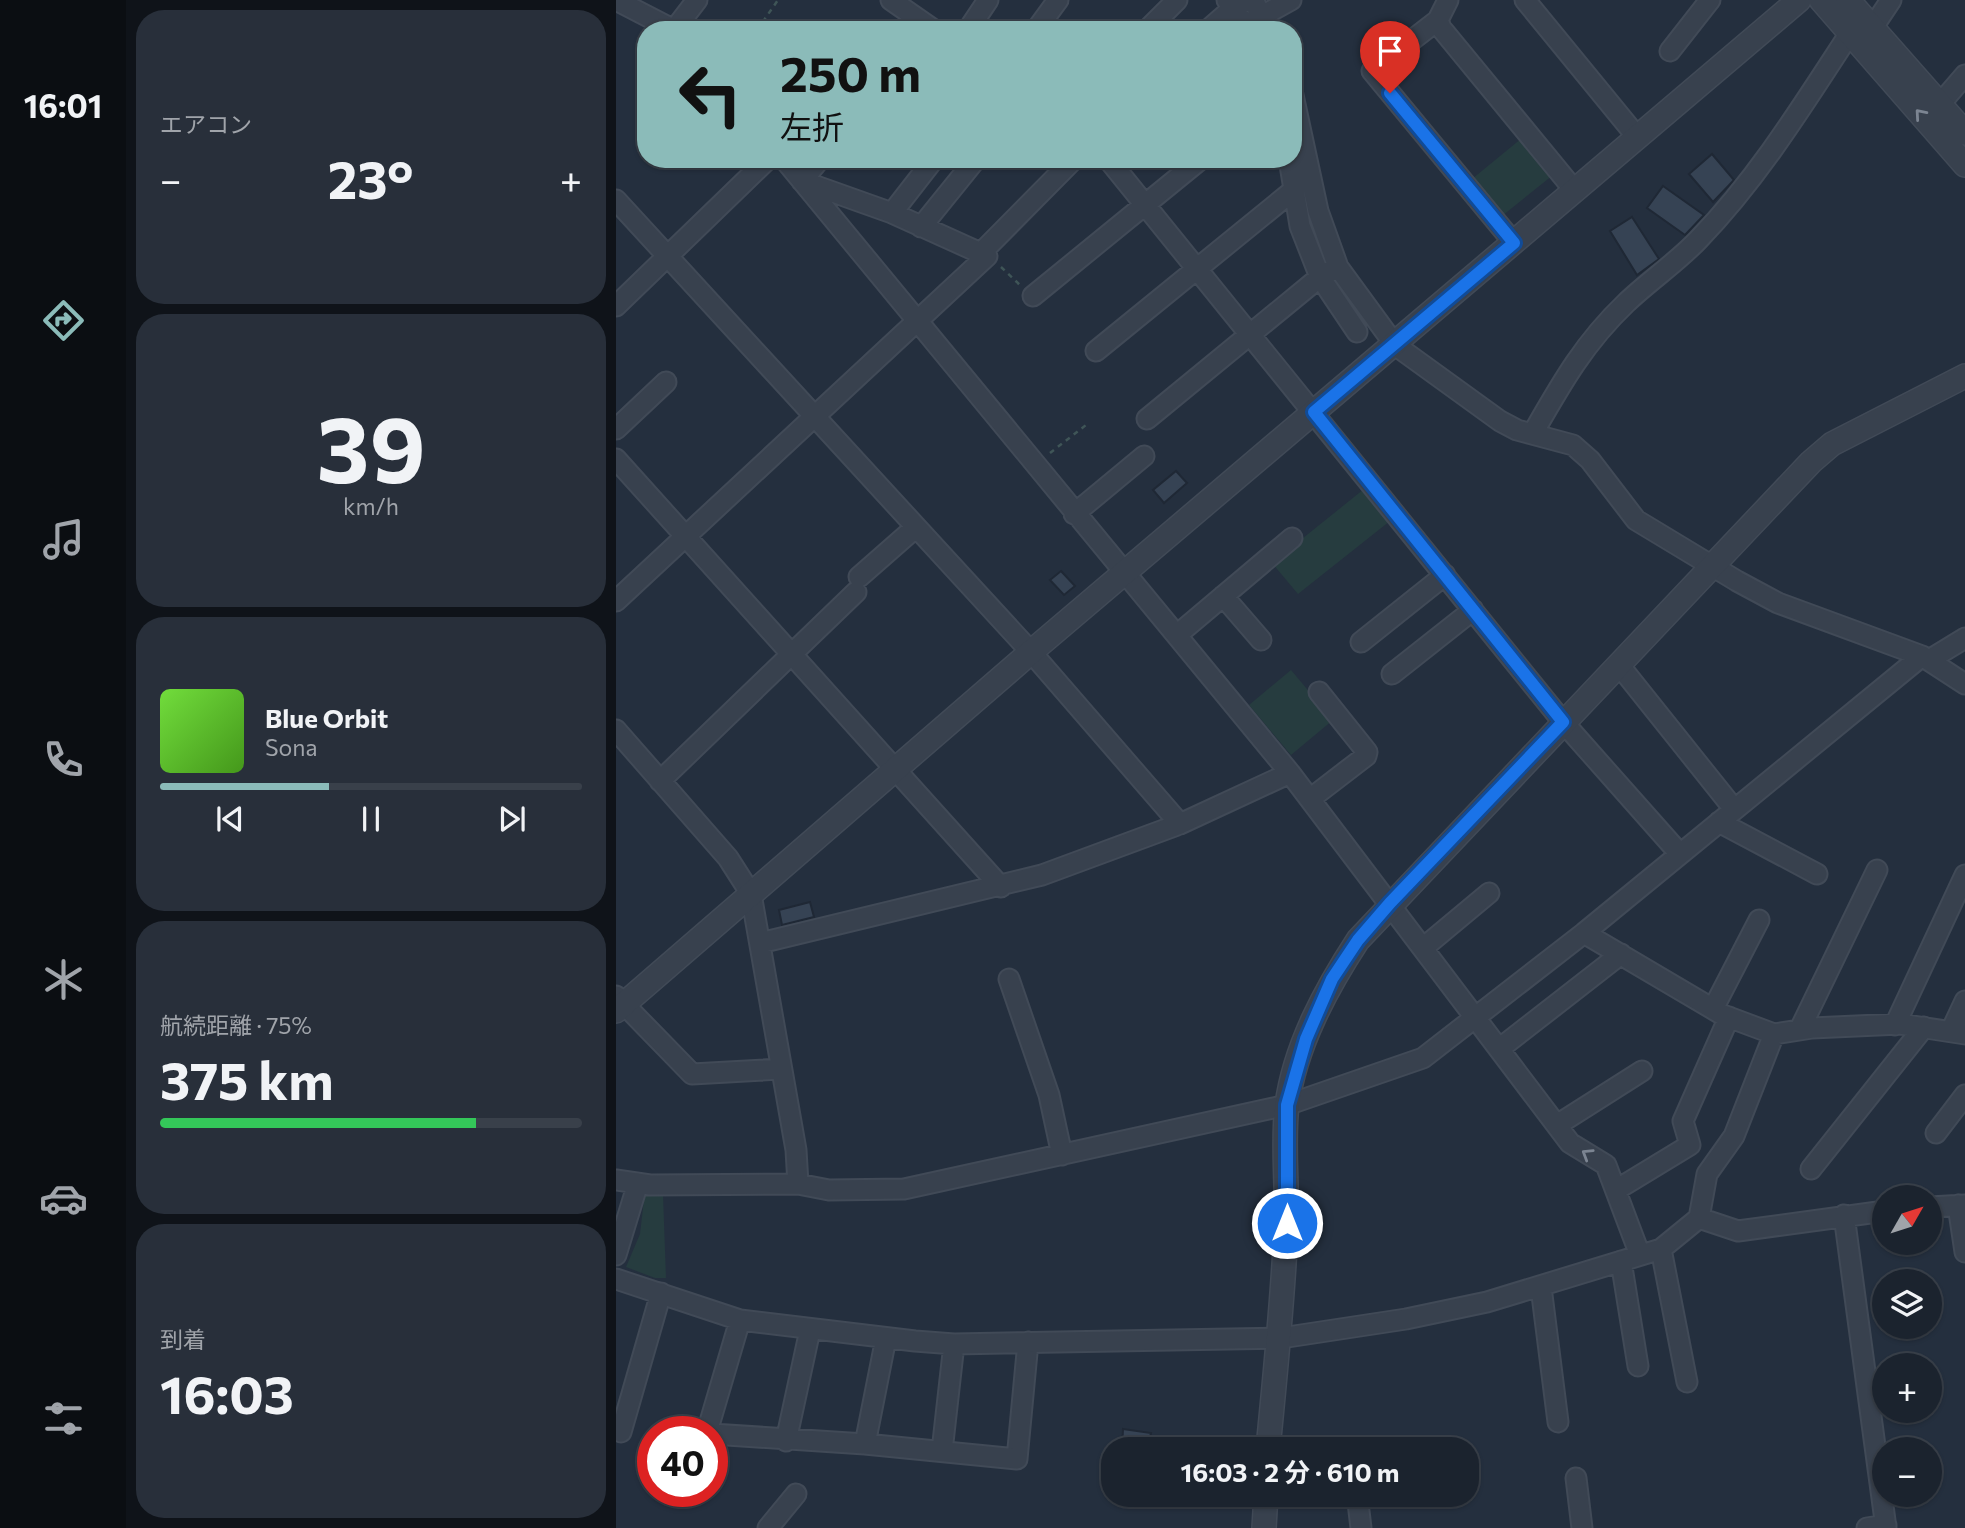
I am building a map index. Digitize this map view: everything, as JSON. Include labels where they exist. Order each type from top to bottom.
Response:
[{"type":"street","points":[[681,21],[697,0]]},
{"type":"street","points":[[891,0],[907,21]]},
{"type":"street","points":[[974,21],[988,0]]},
{"type":"street","points":[[1043,21],[1058,0]]},
{"type":"street","points":[[1156,21],[1177,0]]},
{"type":"street","points":[[1228,21],[1291,0]]},
{"type":"street","points":[[1448,0],[1438,19],[1372,71],[1514,243]]},
{"type":"street","points":[[1525,0],[1638,138]]},
{"type":"street","points":[[1670,51],[1710,0]]},
{"type":"street","points":[[780,1069],[692,1074],[619,1004],[1799,0]]},
{"type":"street","points":[[1821,0],[1965,165]]},
{"type":"street","points":[[1848,0],[1965,133]]},
{"type":"street","points":[[1873,27],[1891,0]]},
{"type":"street","points":[[621,8],[652,21]]},
{"type":"street","points":[[1438,19],[1441,28],[1575,191]]},
{"type":"street","points":[[1532,433],[1576,357],[1595,334],[1651,279],[1697,241],[1769,156],[1850,33]]},
{"type":"street","points":[[1940,104],[1965,75]]},
{"type":"street","points":[[1302,136],[1318,211],[1338,267],[1395,345],[1500,421],[1517,430],[1573,445],[1590,460],[1636,520],[1713,567],[1778,603],[1926,658],[1965,684]]},
{"type":"street","points":[[616,306],[759,168]]},
{"type":"street","points":[[791,168],[1290,773],[1570,1143],[1606,1165],[1616,1190],[1630,1258],[1638,1366]]},
{"type":"street","points":[[802,181],[813,168]]},
{"type":"street","points":[[892,213],[927,168]]},
{"type":"street","points":[[921,227],[969,168]]},
{"type":"street","points":[[618,595],[816,418],[983,255],[1065,168]]},
{"type":"street","points":[[1116,168],[1563,722],[1680,854]]},
{"type":"street","points":[[1033,296],[1190,168]]},
{"type":"street","points":[[1291,168],[1300,226],[1320,277],[1357,332]]},
{"type":"street","points":[[802,181],[892,213],[983,255]]},
{"type":"street","points":[[1096,351],[1295,189]]},
{"type":"street","points":[[616,200],[1031,652],[1180,824]]},
{"type":"street","points":[[1147,419],[1320,277],[1338,267]]},
{"type":"street","points":[[1269,1437],[1281,1338],[1287,1223],[1287,1105],[1306,1039],[1332,979],[1358,940],[1390,903],[1811,462],[1832,444],[1965,376]]},
{"type":"street","points":[[616,429],[666,382]]},
{"type":"street","points":[[1074,514],[1144,456]]},
{"type":"street","points":[[616,459],[897,768],[1001,887]]},
{"type":"street","points":[[660,780],[791,654],[916,527]]},
{"type":"street","points":[[1177,635],[1293,538]]},
{"type":"street","points":[[1361,642],[1445,575]]},
{"type":"street","points":[[1223,596],[1261,640]]},
{"type":"street","points":[[1391,674],[1473,610]]},
{"type":"street","points":[[616,1180],[638,1183],[799,1184],[829,1190],[904,1189],[1287,1105],[1423,1058],[1584,933],[1726,815],[1926,658],[1965,638]]},
{"type":"street","points":[[1619,665],[1726,815],[1817,874]]},
{"type":"street","points":[[1310,799],[1366,757],[1367,752],[1319,692]]},
{"type":"street","points":[[616,730],[728,858],[751,894],[796,1150],[799,1184]]},
{"type":"street","points":[[760,943],[1001,887],[1180,824],[1290,773]]},
{"type":"street","points":[[1800,1029],[1877,870]]},
{"type":"street","points":[[1895,1025],[1965,875]]},
{"type":"street","points":[[1423,948],[1489,893]]},
{"type":"street","points":[[1616,1190],[1690,1145],[1683,1121],[1721,1013],[1759,920]]},
{"type":"street","points":[[1584,933],[1721,1013],[1774,1034],[1800,1029],[1895,1025],[1958,1032],[1965,1001]]},
{"type":"street","points":[[1499,1049],[1621,954]]},
{"type":"street","points":[[1010,979],[1049,1095],[1062,1155]]},
{"type":"street","points":[[1811,1169],[1924,1027]]},
{"type":"street","points":[[616,1279],[740,1320],[810,1330],[954,1344],[1281,1338],[1406,1319],[1487,1302],[1661,1249],[1699,1218],[1707,1174],[1734,1136],[1774,1034]]},
{"type":"street","points":[[1557,1125],[1642,1071]]},
{"type":"street","points":[[1936,1133],[1965,1095]]},
{"type":"street","points":[[616,1255],[638,1183]]},
{"type":"street","points":[[1942,1206],[1961,1205],[1965,1252]]},
{"type":"street","points":[[1699,1218],[1738,1231],[1872,1212]]},
{"type":"street","points":[[1844,1215],[1880,1527]]},
{"type":"street","points":[[1661,1249],[1687,1382]]},
{"type":"street","points":[[1541,1287],[1558,1422]]},
{"type":"street","points":[[621,1432],[661,1293]]},
{"type":"street","points":[[712,1416],[740,1320]]},
{"type":"street","points":[[786,1441],[810,1330]]},
{"type":"street","points":[[865,1444],[886,1338]]},
{"type":"street","points":[[728,1436],[865,1444],[1017,1459],[1028,1342]]},
{"type":"street","points":[[942,1451],[954,1344]]},
{"type":"street","points":[[1576,1478],[1582,1528]]},
{"type":"street","points":[[768,1528],[796,1494]]},
{"type":"street","points":[[1264,1528],[1265,1507]]},
{"type":"street","points":[[1359,1507],[1362,1528]]},
{"type":"path","points":[[763,21],[778,0]]},
{"type":"path","points":[[983,255],[1033,296]]},
{"type":"path","points":[[1034,466],[1086,425]]},
{"type":"green space","points":[[1522,138],[1553,175],[1502,216],[1472,179]]},
{"type":"green space","points":[[1364,489],[1390,521],[1298,594],[1272,563]]},
{"type":"green space","points":[[1291,670],[1333,720],[1291,755],[1249,705]]},
{"type":"green space","points":[[645,1190],[663,1194],[666,1278],[655,1278],[626,1267],[640,1234]]},
{"type":"building","points":[[1712,154],[1734,180],[1713,202],[1689,174]]},
{"type":"building","points":[[1663,186],[1704,215],[1685,235],[1647,208]]},
{"type":"building","points":[[1632,217],[1659,259],[1637,275],[1610,231]]},
{"type":"building","points":[[1176,471],[1187,483],[1164,503],[1153,490]]},
{"type":"building","points":[[1061,571],[1075,586],[1064,595],[1050,580]]},
{"type":"building","points":[[810,902],[814,917],[782,925],[779,910]]},
{"type":"building","points":[[1123,1429],[1151,1433],[1150,1437],[1123,1437]]},
{"type":"route","points":[[1287,1223],[1287,1105],[1306,1039],[1332,979],[1358,940],[1390,903],[1563,722],[1314,412],[1514,243],[1390,93]]}]
